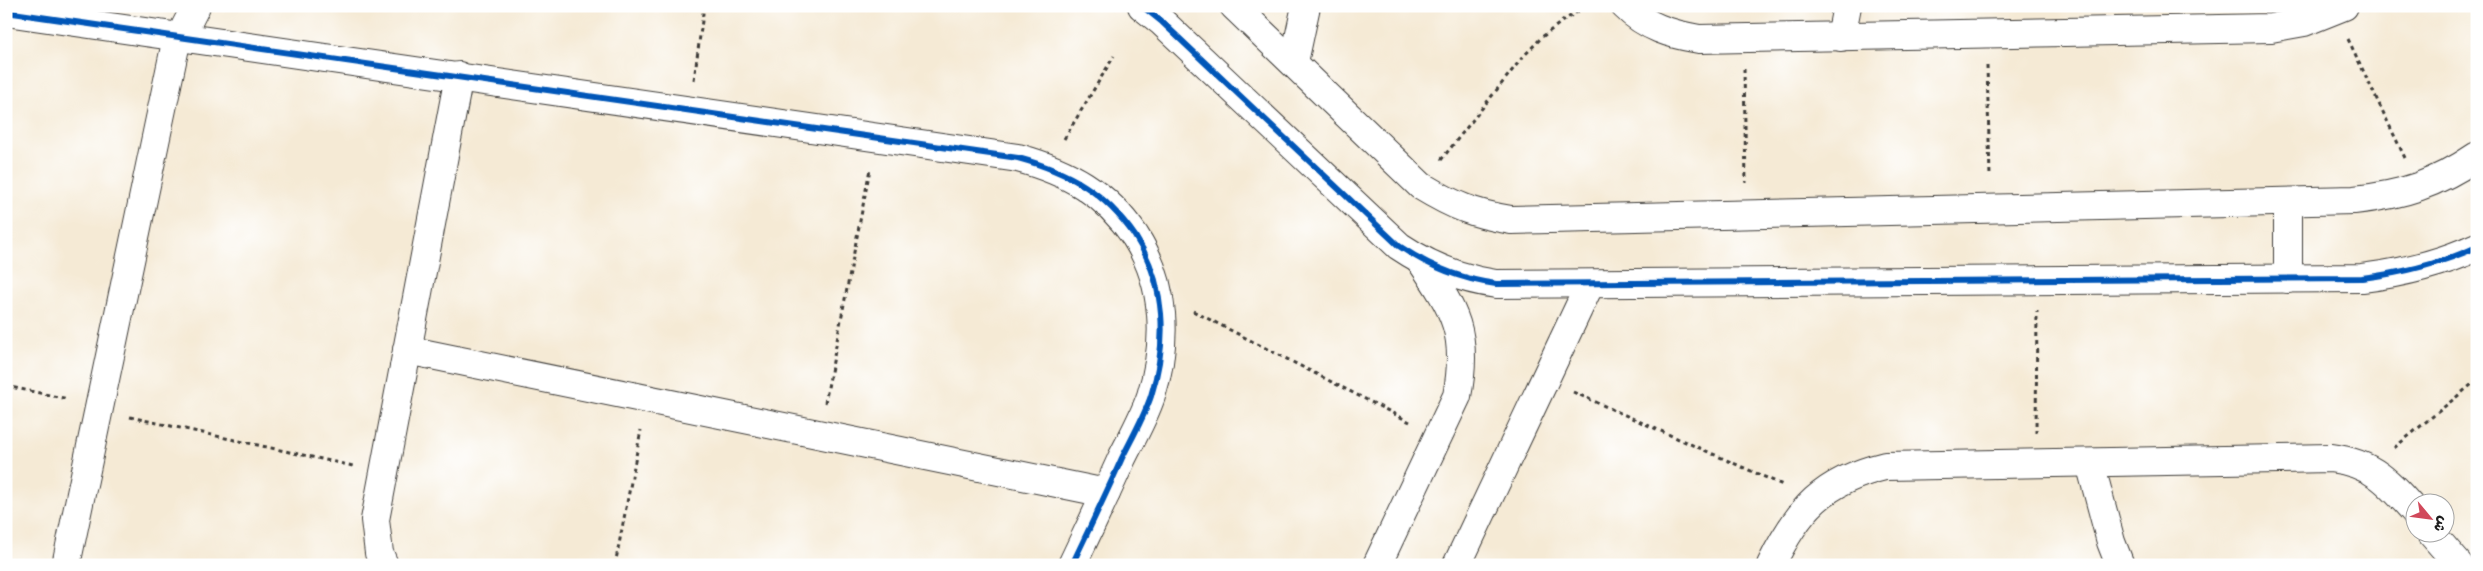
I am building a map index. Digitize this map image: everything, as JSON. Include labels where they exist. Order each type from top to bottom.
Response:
[{"type":"street","points":[[66,565],[175,47],[196,6]]},
{"type":"street","points":[[1142,6],[1162,22],[1379,229],[1421,261],[1470,280],[1496,284],[1590,284],[2362,278],[2394,274],[2434,264],[2477,247]]},
{"type":"street","points":[[1294,62],[1306,6]]},
{"type":"street","points":[[1625,6],[1637,18],[1667,33],[1699,40],[2272,28],[2304,22],[2340,9]]},
{"type":"street","points":[[1841,36],[1847,6]]},
{"type":"street","points":[[1246,11],[1294,62],[1421,186],[1449,203],[1479,215],[1511,220],[2288,203],[2379,198],[2419,188],[2453,172],[2477,156]]},
{"type":"street","points":[[6,12],[1018,158],[1048,166],[1088,186],[1121,215],[1145,252],[1160,294],[1163,346],[1151,397],[1072,565]]},
{"type":"street","points":[[384,565],[379,554],[375,520],[459,76]]},
{"type":"street","points":[[2288,203],[2288,279]]},
{"type":"street","points":[[1377,565],[1456,396],[1462,371],[1462,346],[1457,322],[1447,298],[1421,261]]},
{"type":"street","points":[[1458,565],[1590,284]]},
{"type":"street","points":[[407,350],[1106,493]]},
{"type":"street","points":[[1771,565],[1790,528],[1815,500],[1848,478],[1885,466],[2331,458],[2344,460],[2369,469],[2389,482],[2406,502]]},
{"type":"street","points":[[2090,463],[2111,542],[2120,565]]},
{"type":"street","points":[[2440,544],[2458,565]]},
{"type":"path","points":[[690,110],[704,6]]},
{"type":"path","points":[[1421,186],[1522,58],[1542,37],[1564,20],[1587,6]]},
{"type":"path","points":[[2340,9],[2419,188]]},
{"type":"path","points":[[1986,33],[1990,209]]},
{"type":"path","points":[[1744,39],[1746,214]]},
{"type":"path","points":[[1048,166],[1114,56]]},
{"type":"path","points":[[819,435],[876,136]]},
{"type":"path","points":[[2035,464],[2038,281]]},
{"type":"path","points":[[1160,294],[1438,436]]},
{"type":"path","points":[[1544,380],[1815,500]]},
{"type":"path","points":[[2369,469],[2477,380]]},
{"type":"path","points":[[6,386],[383,473]]},
{"type":"path","points":[[615,565],[647,400]]},
{"type":"cycle path","points":[[1142,6],[1162,22],[1399,246],[1434,266],[1483,282],[1496,284],[2362,278],[2421,267],[2477,247]]},
{"type":"cycle path","points":[[6,12],[1018,158],[1070,177],[1111,207],[1135,236],[1153,274],[1158,293],[1162,334],[1156,376],[1148,404],[1072,565]]}]
